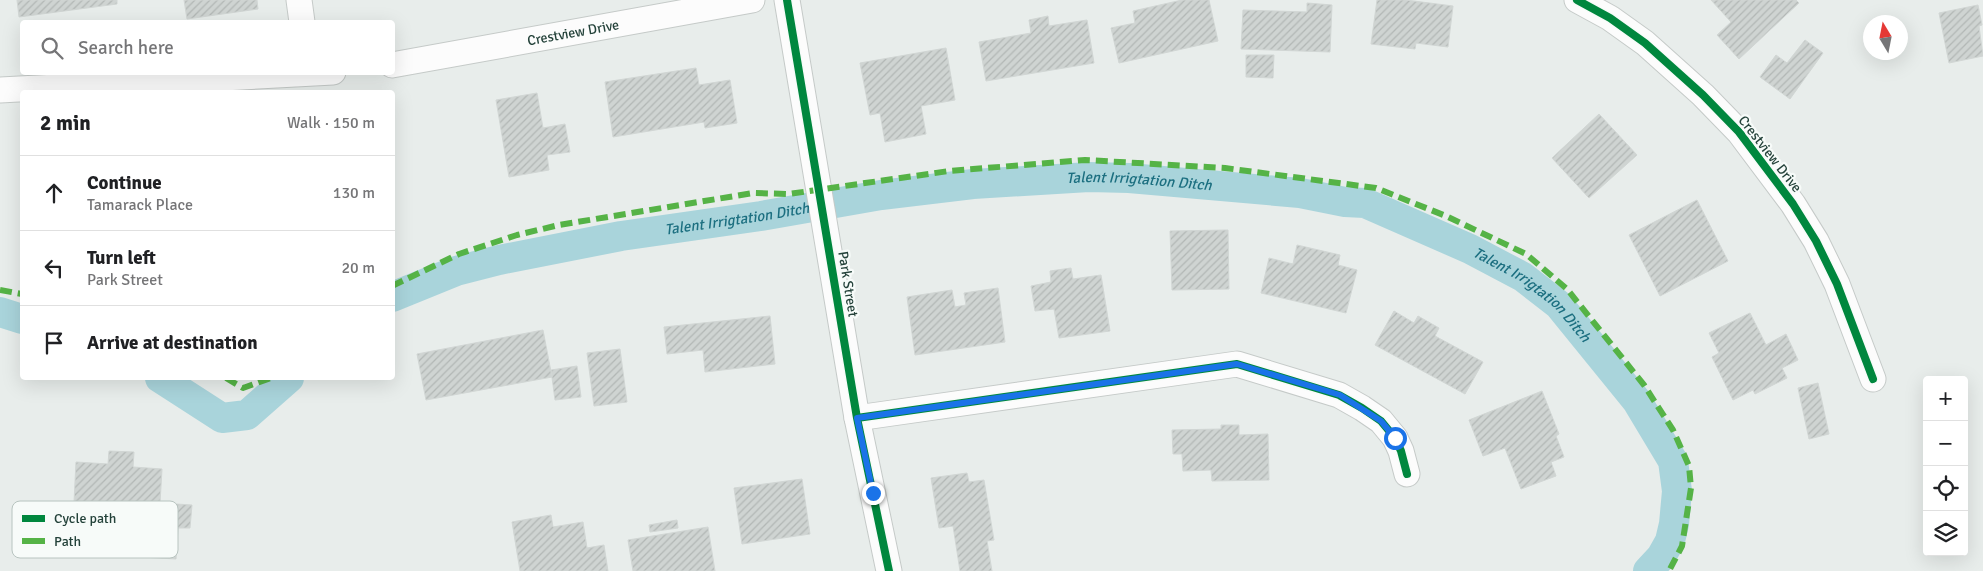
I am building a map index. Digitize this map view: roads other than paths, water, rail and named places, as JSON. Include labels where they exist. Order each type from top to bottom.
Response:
[{"type":"street","points":[[299,0],[302,20]]},
{"type":"street","name":"Crestview Drive","points":[[395,64],[752,0]]},
{"type":"street","name":"Park Street","points":[[787,0],[857,418],[889,571]]},
{"type":"street","name":"Crestview Drive","points":[[1577,0],[1610,18],[1645,43],[1703,95],[1739,132],[1793,204],[1816,241],[1837,284],[1873,379]]},
{"type":"street","points":[[0,90],[289,75]]},
{"type":"street","points":[[857,418],[1237,364],[1340,395],[1362,408],[1381,421],[1395,438],[1407,474]]},
{"type":"waterway","name":"Talent Irrigtation Ditch","points":[[395,296],[456,271],[499,260],[621,236],[761,216],[881,195],[973,184],[1089,177],[1129,178],[1300,193],[1345,202],[1365,203],[1470,249],[1523,277],[1559,305],[1637,401],[1673,461],[1677,491],[1674,524],[1670,541],[1661,557],[1648,571]]},
{"type":"waterway","name":"Talent Irrigtation Ditch","points":[[0,312],[20,318]]},
{"type":"waterway","name":"Talent Irrigtation Ditch","points":[[163,380],[222,418],[247,415],[287,380]]}]
